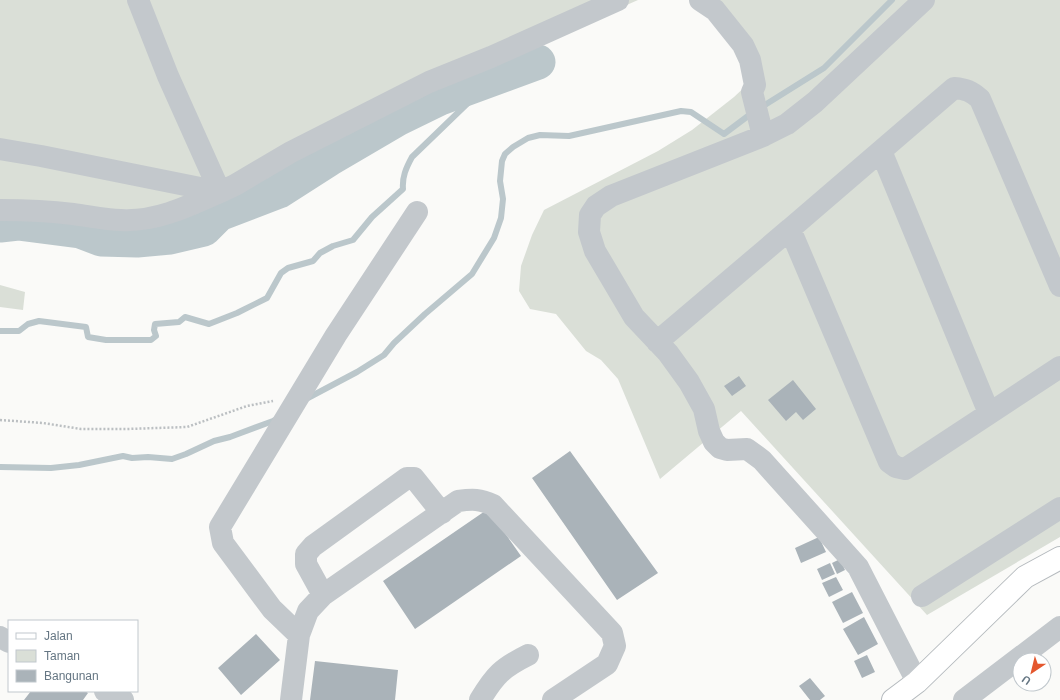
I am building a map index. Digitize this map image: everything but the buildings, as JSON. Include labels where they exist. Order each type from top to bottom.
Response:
[{"type":"main road","points":[[893,700],[917,682],[1025,577],[1060,558]]},
{"type":"street","points":[[138,0],[168,76],[220,192]]},
{"type":"street","points":[[0,210],[39,210],[122,220],[161,216],[187,207],[235,185],[291,152],[429,82],[492,57],[618,0]]},
{"type":"street","points":[[700,0],[715,10],[743,45],[750,60],[754,75],[755,85],[752,92],[761,130]]},
{"type":"street","points":[[917,682],[858,567],[762,460],[747,449],[726,450],[720,448],[714,442],[709,431],[704,409],[689,382],[668,353],[634,317],[594,251],[589,232],[590,215],[596,206],[620,192],[761,130],[787,124],[815,102],[924,0]]},
{"type":"street","points":[[657,342],[954,88],[966,89],[973,92],[980,99],[1060,286]]},
{"type":"street","points":[[0,149],[48,157],[220,192]]},
{"type":"street","points":[[881,151],[989,413]]},
{"type":"street","points":[[299,635],[272,609],[223,542],[220,527],[336,335],[418,212]]},
{"type":"street","points":[[790,229],[889,462],[896,467],[905,469],[1060,367]]},
{"type":"street","points":[[323,595],[306,564],[306,554],[313,546],[407,478],[414,478],[442,512]]},
{"type":"street","points":[[291,700],[299,635],[308,612],[323,595],[458,501],[471,499],[482,500],[493,505],[612,633],[615,646],[607,664],[553,700]]},
{"type":"street","points":[[922,596],[1060,508]]},
{"type":"street","points":[[964,700],[1060,627]]},
{"type":"street","points":[[480,700],[496,676],[509,665],[528,655]]},
{"type":"street","points":[[107,692],[122,700]]},
{"type":"path","points":[[0,420],[43,423],[81,429],[187,427],[247,406],[294,404]]},
{"type":"green space","points":[[0,0],[638,0],[210,189],[151,211],[0,203]]},
{"type":"green space","points":[[697,0],[1060,0],[1060,537],[927,615],[741,411],[660,479],[618,379],[601,360],[586,351],[556,314],[530,309],[519,291],[521,266],[532,235],[544,210],[658,151],[692,130],[734,97],[750,82],[748,66]]},
{"type":"green space","points":[[0,285],[25,292],[23,310],[0,307]]},
{"type":"waterway","points":[[760,108],[824,68],[892,0]]},
{"type":"waterway","points":[[0,225],[18,223],[80,231],[101,239],[137,240],[170,237],[204,229],[219,214],[279,191],[329,159],[399,118],[440,98],[538,62]]},
{"type":"waterway","points":[[0,331],[19,331],[28,324],[39,321],[86,327],[88,337],[106,340],[151,340],[156,336],[154,330],[155,324],[179,322],[185,317],[209,324],[237,313],[267,298],[281,273],[288,268],[313,261],[320,253],[333,246],[353,240],[372,217],[403,189],[403,180],[412,157],[470,101],[505,74]]},
{"type":"waterway","points":[[306,399],[357,372],[384,355],[394,343],[425,314],[472,274],[494,238],[501,218],[503,199],[500,181],[502,161],[505,154],[513,147],[528,138],[540,135],[569,136],[681,111],[691,112],[724,134],[752,113]]},
{"type":"waterway","points":[[0,467],[51,468],[79,465],[123,456],[132,458],[148,457],[172,459],[214,441],[230,437],[277,419]]}]
